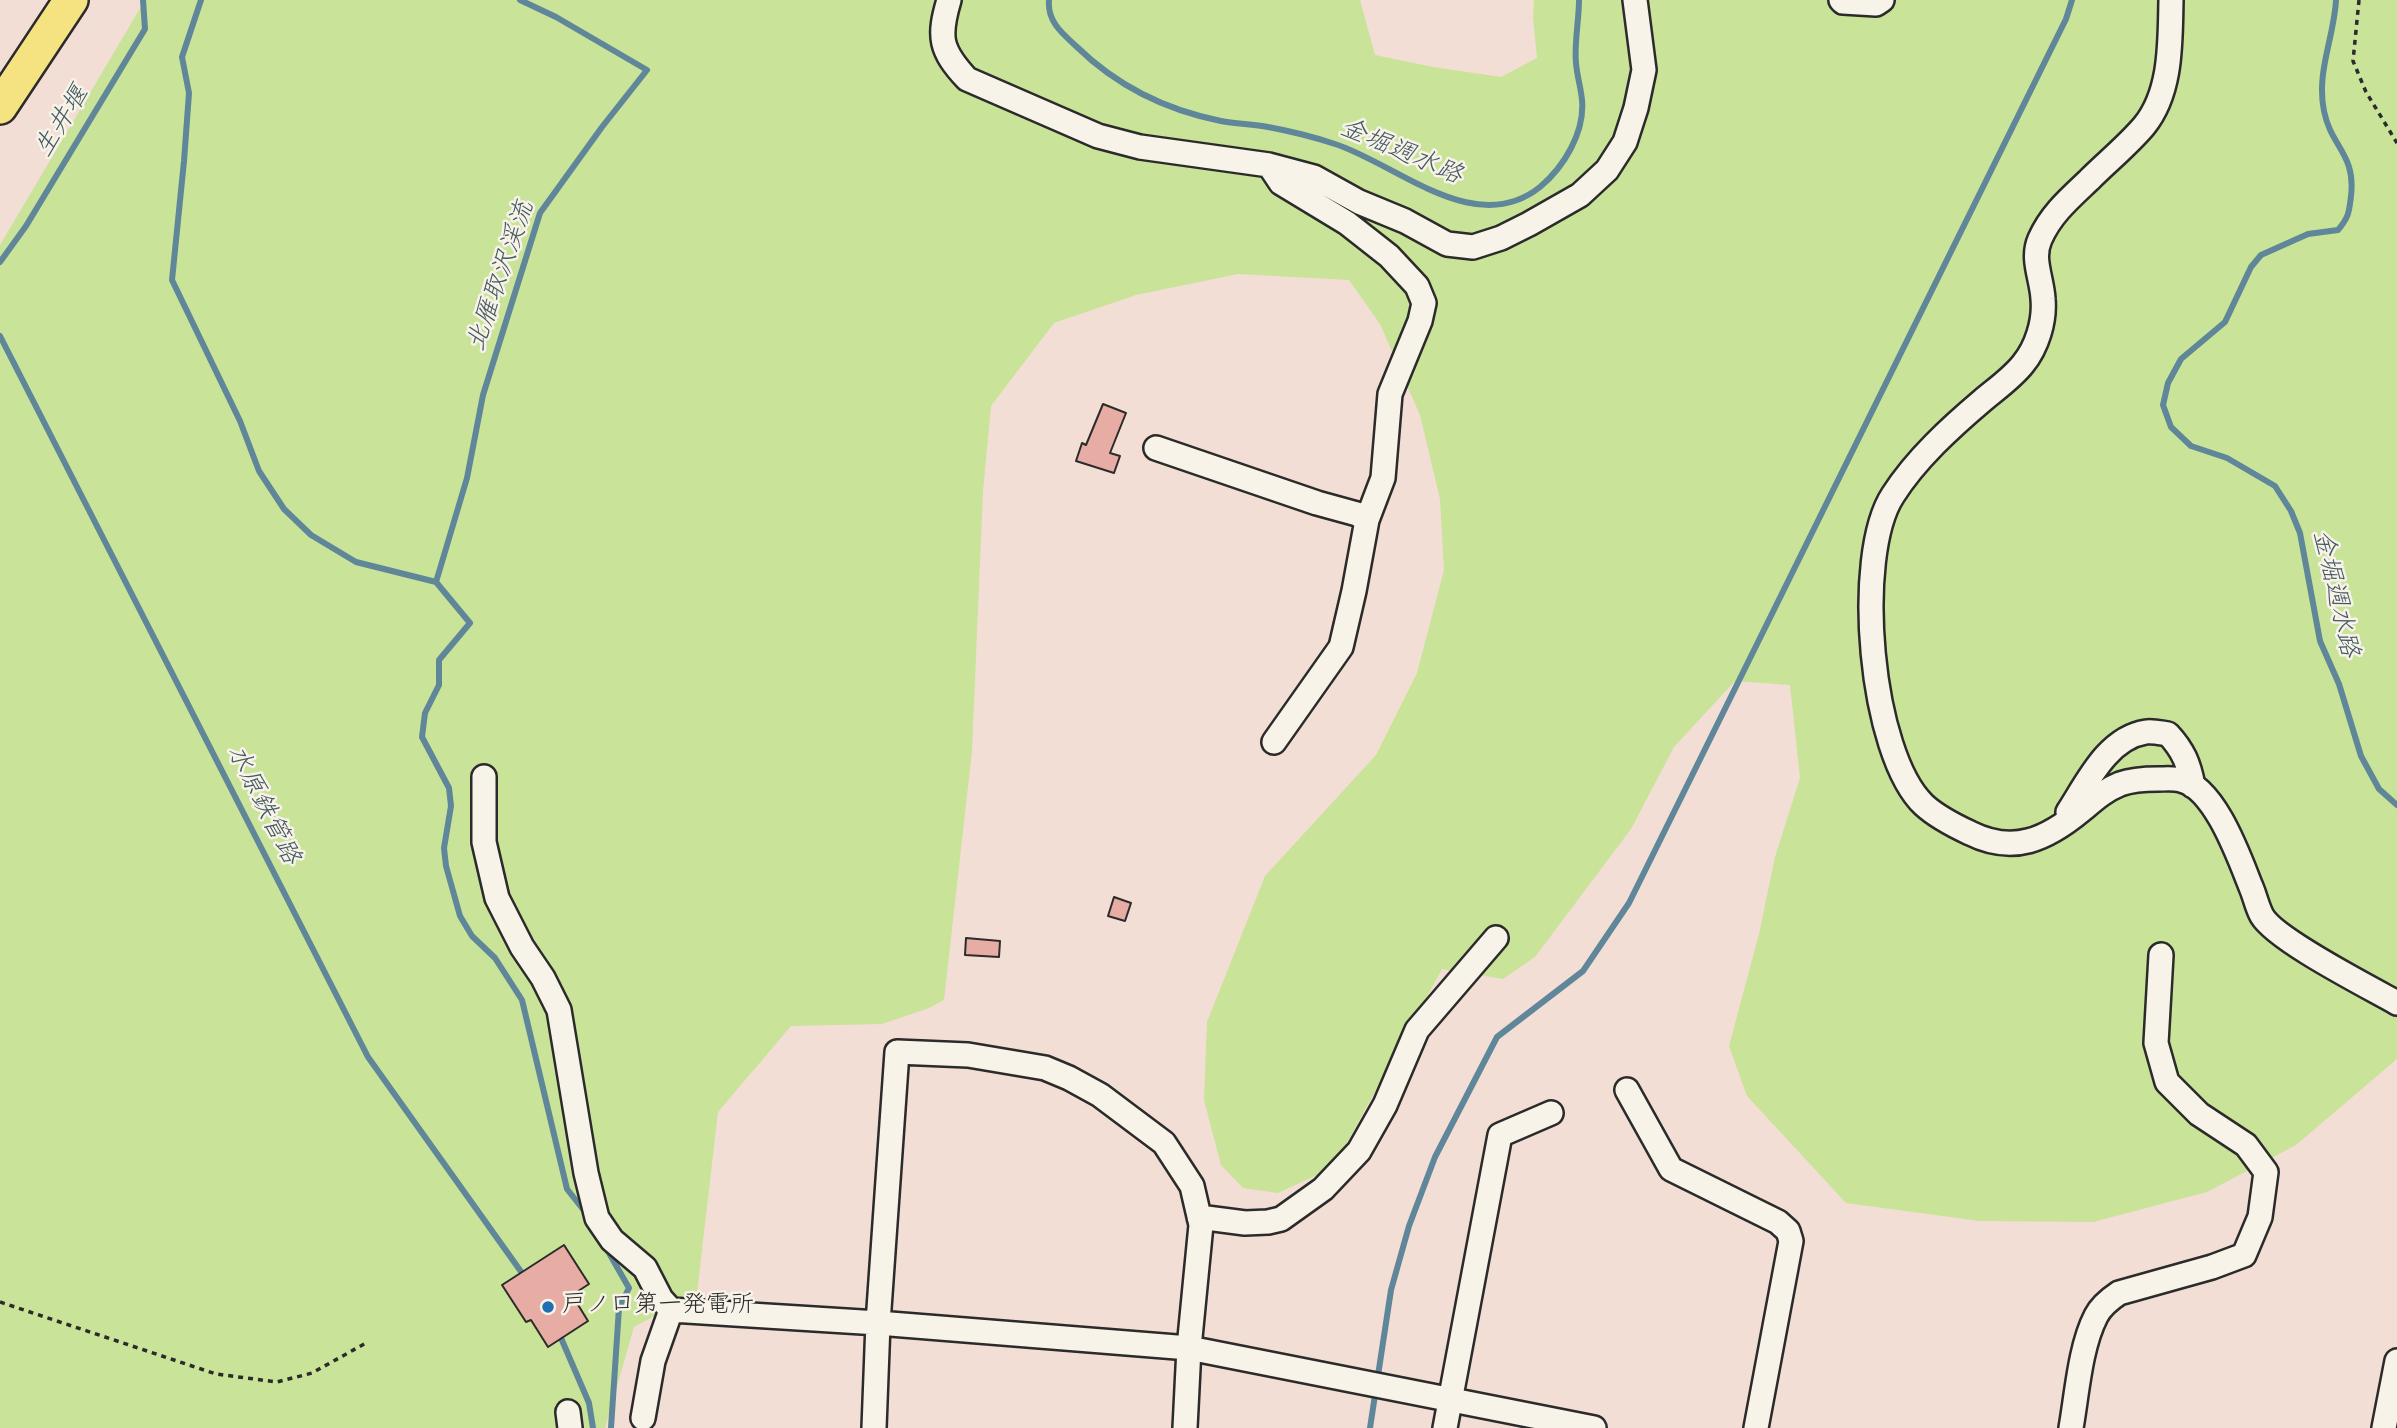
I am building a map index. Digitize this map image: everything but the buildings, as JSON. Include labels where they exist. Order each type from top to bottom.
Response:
[{"type":"highway","points":[[0,107],[58,9]]},
{"type":"street","points":[[949,0],[941,36],[951,62],[967,79],[1098,136],[1140,147],[1269,165],[1314,177],[1447,244],[1473,247],[1501,238],[1580,195],[1607,170],[1625,142],[1644,70],[1635,0]]},
{"type":"street","points":[[1841,0],[1876,4],[1882,0]]},
{"type":"street","points":[[2171,0],[2162,95],[2145,125],[2057,210],[2039,240],[2036,255],[2043,299],[2042,324],[2034,347],[2022,365],[1957,422],[1890,499],[1875,552],[1871,608],[1874,674],[1884,722],[1899,768],[1923,804],[1958,827],[1995,843],[2020,843],[2038,839],[2057,830],[2102,794],[2123,783],[2151,779],[2180,780],[2193,786],[2218,813],[2234,845],[2262,918],[2288,940],[2397,1003]]},
{"type":"street","points":[[1269,165],[1281,183],[1347,223],[1389,256],[1416,286],[1424,303],[1420,321],[1390,394],[1383,478],[1367,520],[1340,647],[1274,742]]},
{"type":"street","points":[[1156,449],[1357,514],[1367,520]]},
{"type":"street","points":[[2057,830],[2098,765],[2122,740],[2147,732],[2168,734],[2181,748],[2190,768],[2193,786]]},
{"type":"street","points":[[484,777],[484,842],[497,898],[559,1010],[586,1173],[597,1218],[612,1240],[645,1268],[671,1310],[878,1323],[1189,1348],[1594,1428]]},
{"type":"street","points":[[1199,1217],[1245,1223],[1268,1222],[1281,1219],[1323,1189],[1359,1151],[1385,1105],[1417,1030],[1496,938]]},
{"type":"street","points":[[2071,1428],[2085,1346],[2096,1315],[2108,1301],[2119,1293],[2213,1267],[2244,1255],[2260,1217],[2266,1172],[2246,1145],[2199,1114],[2166,1082],[2156,1043],[2161,955]]},
{"type":"street","points":[[874,1428],[878,1323],[897,1052],[968,1055],[1045,1068],[1100,1095],[1164,1143],[1192,1186],[1201,1225],[1189,1348],[1185,1428]]},
{"type":"street","points":[[1627,1090],[1671,1169],[1778,1222],[1788,1231],[1791,1241],[1756,1428]]},
{"type":"street","points":[[1445,1428],[1500,1136],[1551,1113]]},
{"type":"street","points":[[643,1418],[653,1361],[671,1310]]},
{"type":"street","points":[[2384,1428],[2397,1361]]},
{"type":"path","points":[[2359,0],[2353,61],[2366,92],[2397,143]]},
{"type":"path","points":[[0,1302],[216,1374],[277,1382],[312,1373],[366,1343]]},
{"type":"green space","points":[[145,0],[1360,0],[1375,55],[1501,77],[1537,58],[1534,0],[2397,0],[2397,1059],[2296,1145],[2207,1192],[2093,1222],[1980,1221],[1846,1203],[1747,1096],[1729,1046],[1759,934],[1775,857],[1800,778],[1790,685],[1735,681],[1674,747],[1631,829],[1535,957],[1503,979],[1442,969],[1343,1150],[1317,1175],[1278,1193],[1243,1188],[1221,1165],[1204,1100],[1207,1022],[1265,876],[1376,755],[1417,673],[1444,570],[1440,499],[1420,415],[1380,324],[1349,280],[1238,274],[1136,295],[1054,323],[991,406],[983,491],[972,751],[944,1000],[882,1024],[791,1026],[718,1112],[697,1293],[634,1327],[605,1428],[0,1428],[0,245]]},
{"type":"waterway","name":"生井堰","points":[[0,262],[26,226],[145,29],[143,0]]},
{"type":"waterway","points":[[201,0],[182,57],[189,93],[172,280],[240,421],[259,471],[284,509],[311,535],[356,562],[436,582],[470,623],[439,660],[439,685],[425,713],[422,737],[449,788],[451,806],[444,848],[446,866],[460,916],[472,936],[495,958],[522,1000],[567,1189],[586,1213]]},
{"type":"waterway","name":"北雁取沢渓流","points":[[436,582],[467,478],[483,395],[540,213],[647,70],[556,17],[520,0]]},
{"type":"waterway","name":"金堀週水路","points":[[1049,0],[1051,15],[1057,27],[1092,61],[1126,85],[1162,103],[1227,122],[1256,125],[1327,141],[1436,192],[1463,202],[1489,205],[1515,201],[1540,187],[1565,159],[1571,148],[1582,112],[1576,55],[1579,0]]},
{"type":"waterway","points":[[1370,1428],[1391,1290],[1409,1226],[1435,1157],[1497,1037],[1583,971],[1629,903],[2066,19],[2072,0]]},
{"type":"waterway","name":"金堀週水路","points":[[2336,0],[2322,97],[2327,123],[2350,170],[2351,196],[2346,218],[2338,230],[2308,234],[2261,255],[2251,267],[2225,322],[2181,359],[2168,383],[2163,405],[2171,427],[2191,446],[2227,458],[2275,486],[2291,511],[2300,533],[2320,641],[2339,684],[2361,756],[2379,789],[2397,805]]},
{"type":"waterway","name":"水原鉄管路","points":[[0,336],[368,1057],[522,1273]]},
{"type":"waterway","points":[[605,1246],[629,1288],[619,1308],[611,1428]]},
{"type":"waterway","points":[[561,1338],[589,1403],[593,1428]]},
{"type":"place","name":"戸ノ口第一発電所","points":[[548,1307]]}]
